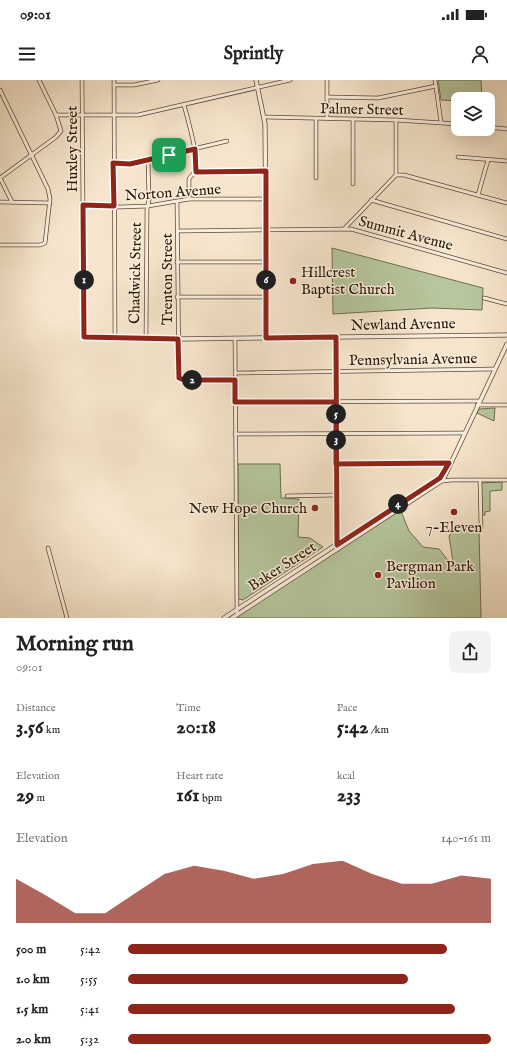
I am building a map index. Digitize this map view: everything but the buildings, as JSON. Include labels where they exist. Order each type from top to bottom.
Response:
[{"type":"street","points":[[12,202],[0,178],[60,134],[61,127],[38,80]]},
{"type":"street","name":"Huxley Street","points":[[82,80],[84,337]]},
{"type":"street","points":[[114,80],[113,163],[116,265],[115,337]]},
{"type":"street","points":[[114,85],[134,85],[158,80]]},
{"type":"street","points":[[256,80],[265,117],[266,338]]},
{"type":"street","points":[[56,115],[138,115],[290,80]]},
{"type":"street","points":[[327,119],[328,80]]},
{"type":"street","points":[[435,80],[441,122]]},
{"type":"street","points":[[328,98],[378,98],[436,86]]},
{"type":"street","points":[[0,90],[48,189],[50,203],[46,241],[43,245],[0,245]]},
{"type":"street","points":[[184,105],[195,149],[196,172]]},
{"type":"street","name":"Palmer Street","points":[[265,117],[396,120],[451,123]]},
{"type":"street","points":[[316,118],[316,178]]},
{"type":"street","points":[[353,119],[353,184]]},
{"type":"street","points":[[344,230],[396,175],[396,120]]},
{"type":"street","points":[[495,127],[507,128]]},
{"type":"street","points":[[113,163],[130,164],[228,141]]},
{"type":"street","points":[[458,157],[507,161]]},
{"type":"street","name":"Chadwick Street","points":[[146,338],[148,206],[150,200],[148,160]]},
{"type":"street","points":[[478,195],[488,160]]},
{"type":"street","points":[[189,199],[190,178],[196,172],[266,171]]},
{"type":"street","points":[[396,175],[404,175],[507,203]]},
{"type":"street","name":"Norton Avenue","points":[[83,205],[148,206],[189,199],[265,199]]},
{"type":"street","points":[[371,200],[507,239]]},
{"type":"street","points":[[0,202],[50,203]]},
{"type":"street","name":"Trenton Street","points":[[178,202],[178,373],[180,379],[235,380]]},
{"type":"street","name":"Summit Avenue","points":[[178,231],[358,231],[507,273]]},
{"type":"street","points":[[177,262],[266,262]]},
{"type":"street","points":[[177,297],[266,297]]},
{"type":"street","points":[[484,298],[507,304]]},
{"type":"street","name":"Newland Avenue","points":[[84,337],[178,339],[507,336]]},
{"type":"street","points":[[336,337],[337,550]]},
{"type":"street","points":[[235,338],[237,615]]},
{"type":"street","name":"Baker Street","points":[[224,618],[442,475],[507,344]]},
{"type":"street","name":"Pennsylvania Avenue","points":[[235,373],[495,369]]},
{"type":"street","points":[[235,402],[478,403],[507,405]]},
{"type":"street","points":[[235,434],[464,433]]},
{"type":"street","points":[[336,464],[449,463]]},
{"type":"street","name":"Baker Street","points":[[232,618],[442,481],[449,463]]},
{"type":"street","points":[[447,471],[448,477],[451,480]]},
{"type":"street","points":[[431,483],[451,480],[507,480]]},
{"type":"street","points":[[480,480],[481,527]]},
{"type":"street","points":[[287,496],[336,495]]},
{"type":"street","points":[[48,548],[67,618]]},
{"type":"green space","points":[[438,80],[481,80],[482,92],[451,92],[451,101],[441,100]]},
{"type":"green space","points":[[332,248],[483,288],[482,310],[432,308],[333,314]]},
{"type":"green space","points":[[495,408],[494,421],[477,413],[479,409]]},
{"type":"green space","points":[[238,464],[280,464],[281,498],[299,499],[298,537],[310,538],[323,547],[243,600],[238,599]]},
{"type":"green space","points":[[502,482],[502,490],[490,491],[490,511],[485,512],[485,515],[482,515],[481,483]]},
{"type":"green space","points":[[400,509],[409,531],[423,547],[439,549],[454,568],[449,536],[453,531],[479,529],[481,618],[233,618]]},
{"type":"place","name":"Hillcrest Baptist Church","points":[[293,281]]},
{"type":"place","name":"New Hope Church","points":[[315,508]]},
{"type":"place","name":"7-Eleven","points":[[454,512]]},
{"type":"place","name":"Bergman Park Pavilion","points":[[378,575]]},
{"type":"route","points":[[169,155],[130,164],[113,163],[114,206],[83,205],[84,337],[178,339],[179,378],[184,380],[235,380],[235,402],[336,402],[336,464],[449,463],[440,478],[337,545],[336,464],[336,433],[336,402],[336,337],[266,338],[266,171],[196,172],[197,165],[195,149],[169,155]]}]
